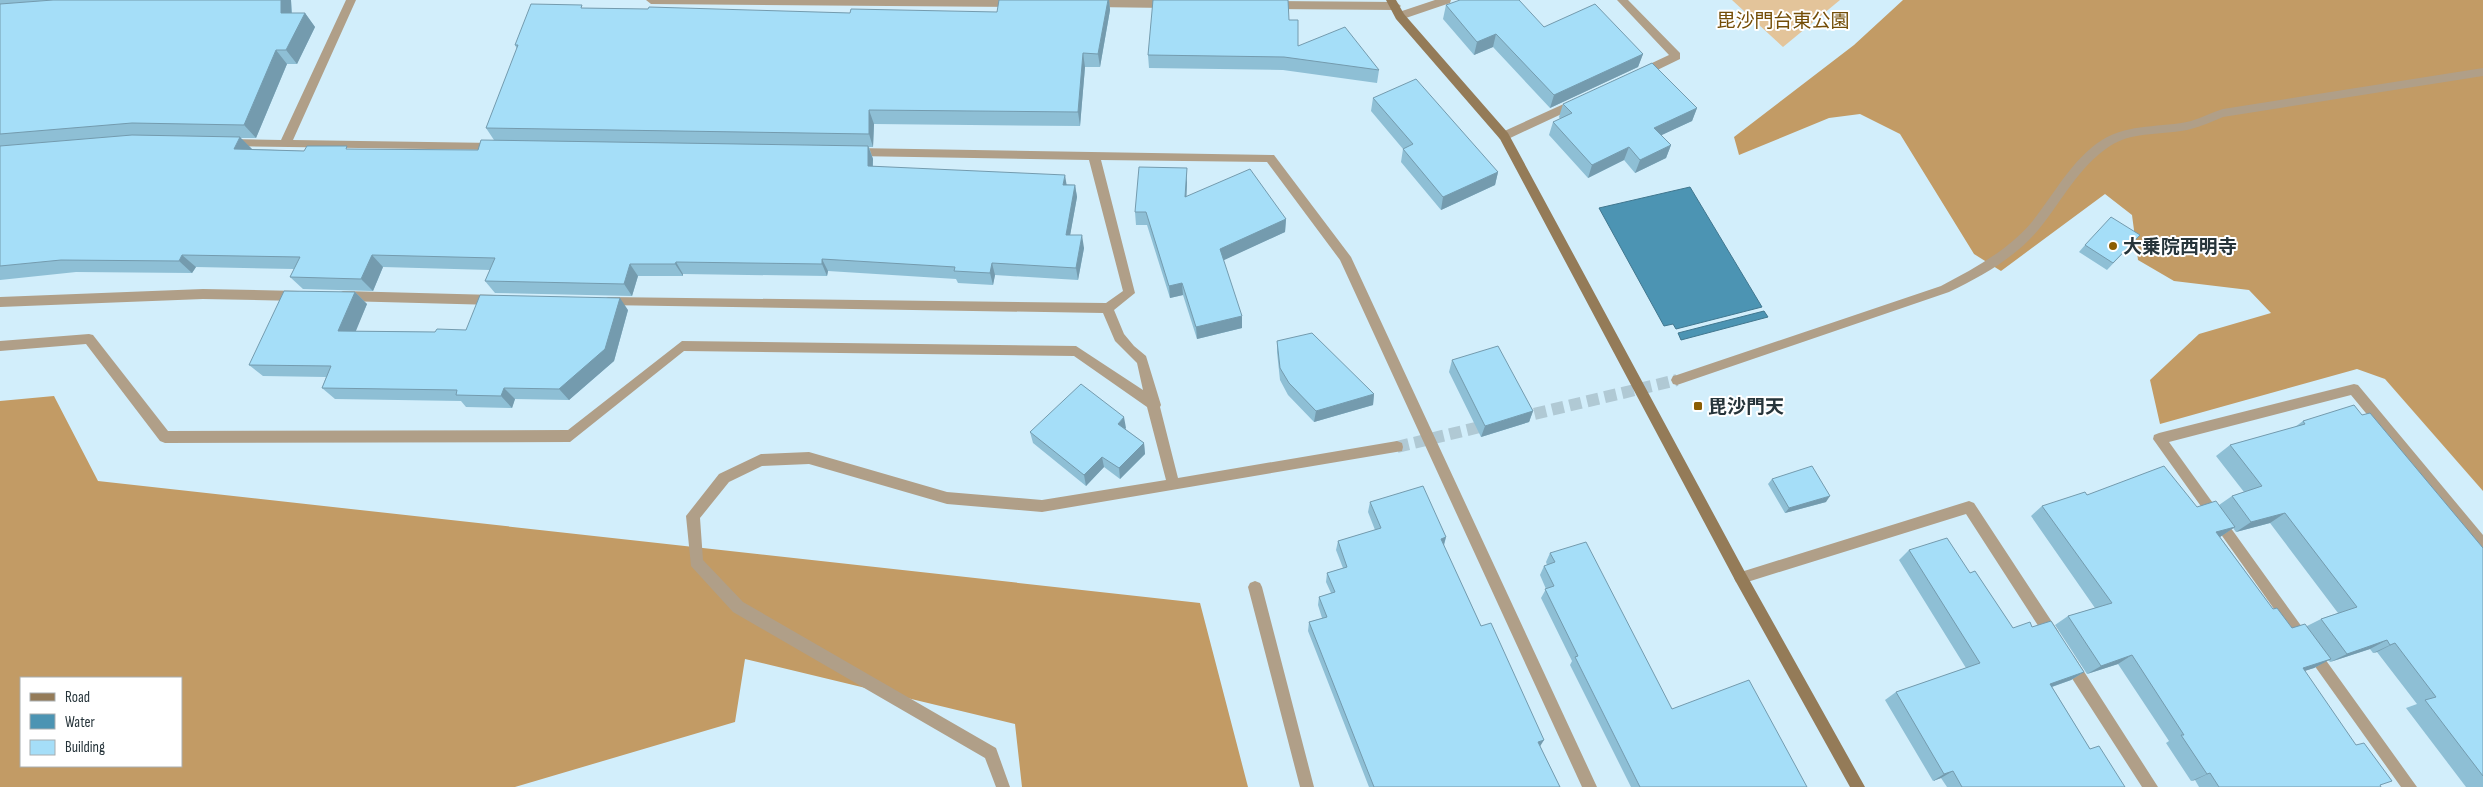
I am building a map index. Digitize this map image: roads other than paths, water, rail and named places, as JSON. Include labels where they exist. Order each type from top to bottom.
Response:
[{"type":"street","points":[[285,144],[351,0]]},
{"type":"street","points":[[651,0],[1028,3]]},
{"type":"street","points":[[1257,5],[1396,7],[1446,0]]},
{"type":"street","points":[[1622,0],[1676,56],[1631,77]]},
{"type":"street","points":[[1078,3],[1177,4]]},
{"type":"street","points":[[1396,7],[1504,136],[1742,578],[1858,787]]},
{"type":"street","points":[[1677,380],[1945,288],[1981,270],[2006,254],[2034,227],[2096,150],[2121,135],[2146,129],[2192,125],[2223,112],[2483,72]]},
{"type":"street","points":[[1504,136],[1586,98]]},
{"type":"street","points":[[219,143],[504,147]]},
{"type":"street","points":[[844,152],[1270,158],[1345,257],[1590,787]]},
{"type":"street","points":[[595,302],[1108,308],[1129,293],[1094,156]]},
{"type":"street","points":[[0,302],[203,294],[311,296]]},
{"type":"street","points":[[330,296],[507,300]]},
{"type":"street","points":[[1108,308],[1112,325],[1127,350],[1142,360],[1155,405],[1173,483]]},
{"type":"street","points":[[0,346],[89,339],[164,437],[570,436],[682,346],[1076,351],[1155,405]]},
{"type":"street","points":[[2410,787],[2159,439],[2354,389],[2483,544]]},
{"type":"street","points":[[1003,787],[991,752],[738,607],[696,562],[693,516],[724,478],[761,460],[809,458],[947,498],[1042,506],[1397,447]]},
{"type":"street","points":[[1742,578],[1969,507],[2151,787]]},
{"type":"street","points":[[1255,587],[1308,787]]},
{"type":"water","points":[[1690,187],[1762,307],[1676,329],[1673,324],[1664,326],[1599,208]]},
{"type":"water","points":[[1764,311],[1768,317],[1681,340],[1678,333]]},
{"type":"tunnel","points":[[1517,418],[1677,380]]},
{"type":"tunnel","points":[[1397,447],[1492,424]]},
{"type":"place","name":"大乗院西明寺","points":[[2113,246]]},
{"type":"place","name":"毘沙門天","points":[[1698,406]]},
{"type":"park label","name":"毘沙門台東公園","points":[[1783,20]]}]
